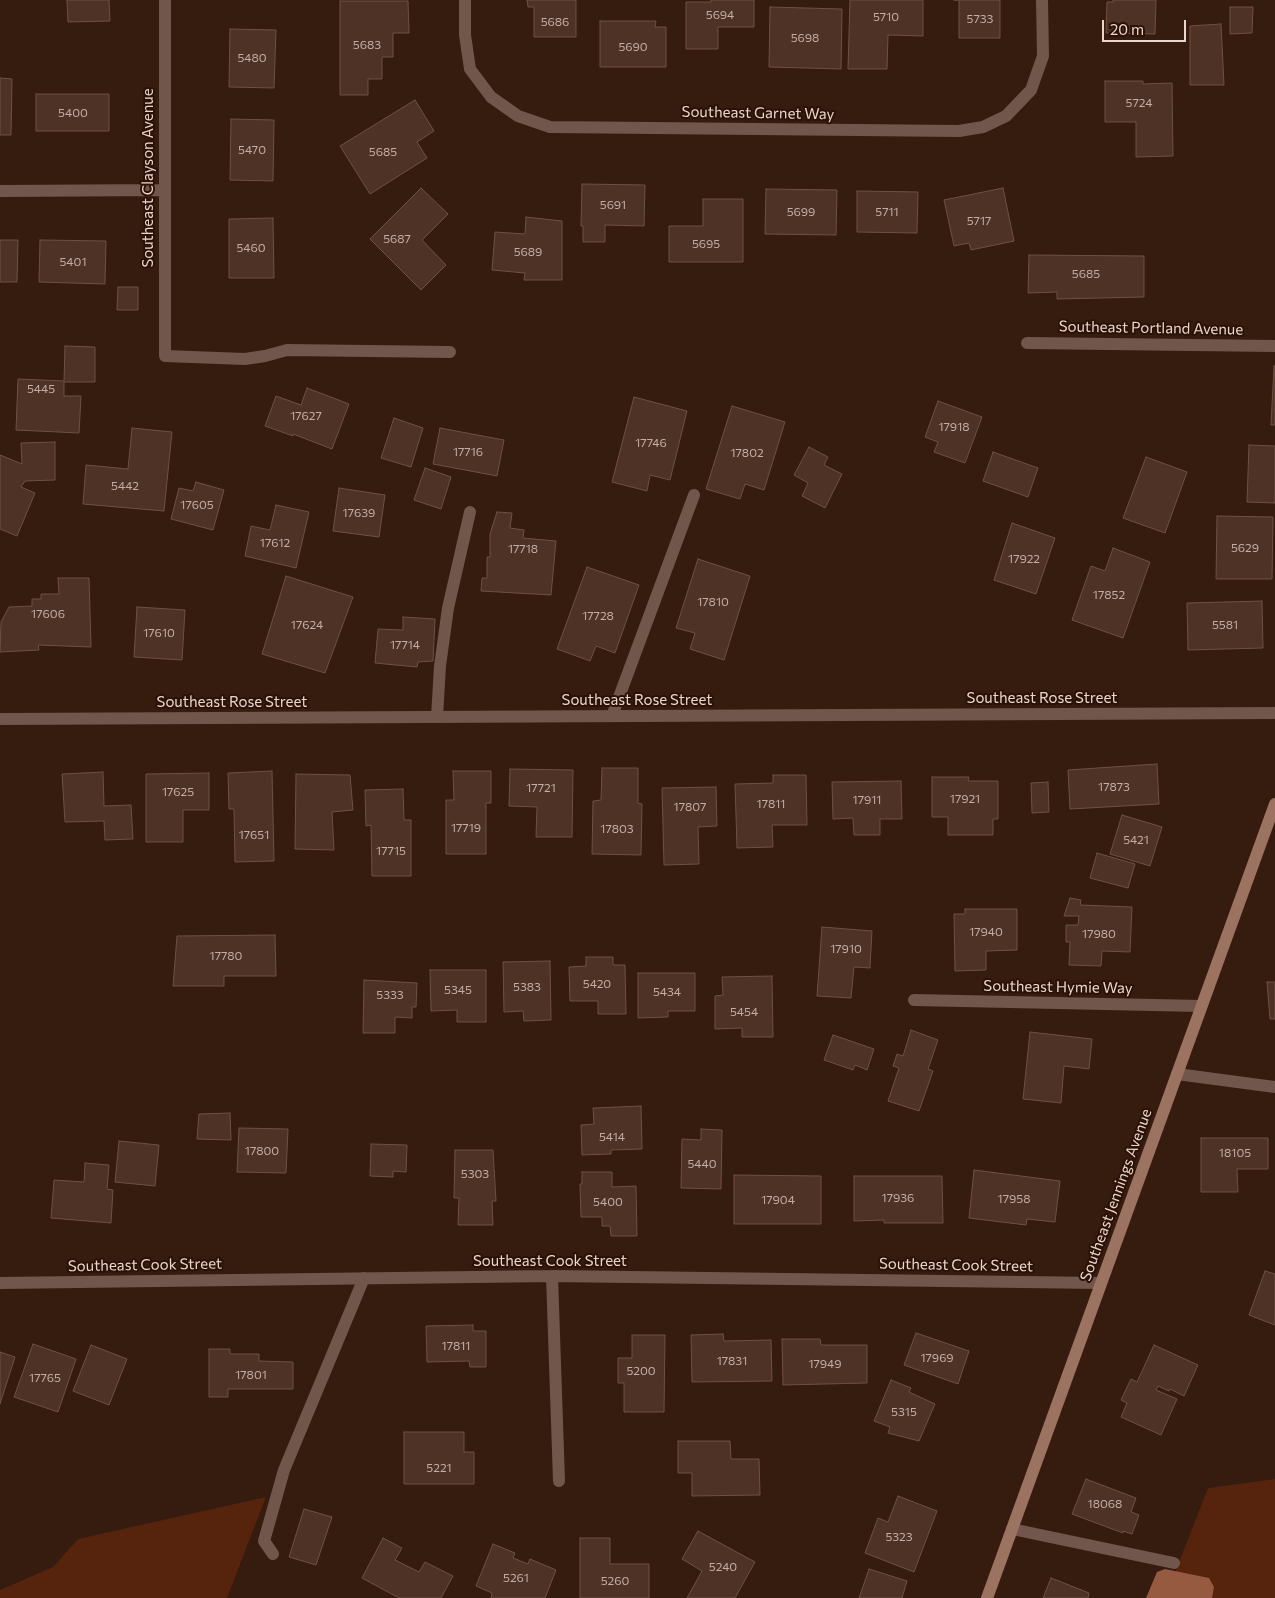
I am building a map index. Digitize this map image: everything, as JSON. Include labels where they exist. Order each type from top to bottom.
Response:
[{"type":"main road","name":"Southeast Jennings Avenue","points":[[987,1598],[1275,804]]},
{"type":"street","name":"Southeast Clayson Avenue","points":[[165,0],[165,356],[245,358],[265,356],[288,350],[450,352]]},
{"type":"street","name":"Southeast Garnet Way","points":[[465,0],[465,35],[470,70],[491,97],[498,102],[518,116],[550,127],[949,131],[983,127],[1006,116],[1031,90],[1043,56],[1042,0]]},
{"type":"street","points":[[0,191],[164,190]]},
{"type":"street","name":"Southeast Portland Avenue","points":[[1027,343],[1275,346]]},
{"type":"street","points":[[612,716],[694,495]]},
{"type":"street","points":[[437,717],[440,666],[448,608],[470,512]]},
{"type":"street","name":"Southeast Rose Street","points":[[0,719],[1275,713]]},
{"type":"street","name":"Southeast Hymie Way","points":[[914,1000],[1201,1006]]},
{"type":"street","points":[[1177,1074],[1275,1087]]},
{"type":"street","points":[[552,1276],[559,1481]]},
{"type":"street","name":"Southeast Cook Street","points":[[0,1283],[552,1276],[1101,1283]]},
{"type":"street","points":[[273,1554],[264,1541],[284,1470],[364,1278]]},
{"type":"street","points":[[1012,1529],[1174,1563]]},
{"type":"shaded area","points":[[1275,1479],[1275,1598],[1165,1598],[1208,1488]]},
{"type":"shaded area","points":[[266,1497],[227,1598],[0,1598],[0,1590],[53,1567],[78,1539]]},
{"type":"shaded area","points":[[1165,1569],[1209,1578],[1214,1587],[1212,1598],[1146,1598],[1157,1572]]},
{"type":"building","points":[[67,0],[109,0],[110,21],[68,22]]},
{"type":"building","points":[[527,0],[576,0],[576,37],[534,37],[534,7],[528,7]]},
{"type":"building","points":[[711,0],[754,0],[754,27],[718,27],[718,49],[686,49],[686,2],[711,2]]},
{"type":"building","points":[[850,0],[923,0],[923,36],[888,35],[887,69],[848,69]]},
{"type":"building","points":[[959,0],[1000,0],[1000,38],[959,38]]},
{"type":"building","points":[[1113,0],[1156,0],[1155,34],[1106,33],[1107,2],[1113,2]]},
{"type":"building","points":[[340,1],[408,1],[409,33],[393,33],[393,57],[382,57],[382,79],[368,79],[368,95],[340,95]]},
{"type":"building","points":[[770,7],[842,9],[841,69],[769,67]]},
{"type":"building","points":[[1230,7],[1253,7],[1252,33],[1230,34]]},
{"type":"building","points":[[600,21],[656,21],[655,27],[666,27],[666,67],[600,67]]},
{"type":"building","points":[[1221,24],[1224,85],[1190,85],[1190,26]]},
{"type":"building","points":[[230,29],[276,30],[274,88],[229,87]]},
{"type":"building","points":[[0,78],[12,79],[11,135],[0,135]]},
{"type":"building","points":[[1105,81],[1143,81],[1143,84],[1172,83],[1173,156],[1136,157],[1136,122],[1105,122]]},
{"type":"building","points":[[36,94],[109,94],[109,131],[36,131]]},
{"type":"building","points":[[415,100],[434,131],[417,142],[427,158],[370,194],[340,146]]},
{"type":"building","points":[[231,119],[274,120],[273,181],[230,180]]},
{"type":"building","points":[[582,184],[645,185],[644,226],[605,225],[605,242],[583,242],[583,226],[581,226]]},
{"type":"building","points":[[421,188],[448,214],[422,240],[446,265],[421,290],[370,239]]},
{"type":"building","points":[[1003,188],[1014,241],[971,250],[969,243],[954,246],[944,200]]},
{"type":"building","points":[[766,189],[837,190],[836,235],[765,234]]},
{"type":"building","points":[[857,191],[918,192],[917,233],[857,232]]},
{"type":"building","points":[[703,199],[743,199],[743,262],[669,262],[669,226],[703,226]]},
{"type":"building","points":[[526,217],[562,221],[562,280],[524,280],[525,273],[492,270],[495,232],[525,234]]},
{"type":"building","points":[[273,218],[274,278],[229,278],[229,219]]},
{"type":"building","points":[[0,240],[18,240],[17,282],[0,282]]},
{"type":"building","points":[[40,240],[106,241],[105,284],[39,282]]},
{"type":"building","points":[[1029,255],[1144,256],[1144,297],[1057,299],[1057,292],[1028,293]]},
{"type":"building","points":[[118,287],[138,287],[138,310],[117,310]]},
{"type":"building","points":[[65,346],[95,347],[95,382],[64,382],[64,396],[81,396],[79,433],[16,430],[18,379],[64,381]]},
{"type":"building","points":[[1274,366],[1275,425],[1271,425]]},
{"type":"building","points":[[307,388],[349,404],[332,449],[293,434],[293,436],[265,426],[276,396],[301,405]]},
{"type":"building","points":[[634,397],[687,411],[670,480],[650,475],[647,491],[612,482]]},
{"type":"building","points":[[938,401],[982,417],[965,463],[934,452],[938,442],[925,437]]},
{"type":"building","points":[[732,406],[785,422],[764,490],[745,484],[740,499],[706,489]]},
{"type":"building","points":[[394,418],[423,428],[411,467],[381,458]]},
{"type":"building","points":[[132,428],[172,432],[164,511],[83,504],[86,465],[128,469]]},
{"type":"building","points":[[440,428],[504,440],[497,476],[433,464]]},
{"type":"building","points":[[55,442],[55,480],[25,481],[21,487],[35,493],[17,536],[0,529],[0,455],[22,464],[21,443]]},
{"type":"building","points":[[1249,445],[1275,446],[1275,503],[1247,502]]},
{"type":"building","points":[[809,447],[828,457],[824,465],[842,474],[825,508],[802,496],[808,483],[794,475]]},
{"type":"building","points":[[993,452],[1038,468],[1028,497],[983,481]]},
{"type":"building","points":[[1146,457],[1187,472],[1165,533],[1123,518]]},
{"type":"building","points":[[425,468],[451,477],[441,509],[414,500]]},
{"type":"building","points":[[196,482],[224,490],[213,530],[171,519],[179,488],[193,491]]},
{"type":"building","points":[[339,488],[385,495],[379,537],[333,531]]},
{"type":"building","points":[[276,505],[309,512],[296,568],[245,556],[251,526],[270,530]]},
{"type":"building","points":[[497,512],[512,513],[510,528],[524,530],[523,538],[556,541],[551,595],[481,591],[482,578],[487,578],[487,557],[490,557],[490,534]]},
{"type":"building","points":[[1217,516],[1273,517],[1272,579],[1216,579]]},
{"type":"building","points":[[1012,523],[1055,538],[1036,594],[994,580]]},
{"type":"building","points":[[1113,548],[1150,562],[1123,638],[1072,620],[1091,566],[1105,571]]},
{"type":"building","points":[[698,559],[750,576],[724,660],[690,649],[695,633],[676,628]]},
{"type":"building","points":[[587,567],[639,585],[615,653],[596,646],[590,661],[557,649]]},
{"type":"building","points":[[286,576],[353,597],[325,673],[262,654]]},
{"type":"building","points":[[58,578],[89,578],[91,647],[38,645],[39,650],[0,652],[1,622],[9,607],[32,606],[32,599],[41,599],[41,594],[59,594]]},
{"type":"building","points":[[1262,601],[1263,648],[1188,650],[1187,603]]},
{"type":"building","points":[[137,607],[185,610],[182,660],[134,657]]},
{"type":"building","points":[[403,617],[435,619],[433,661],[418,662],[417,667],[375,663],[378,629],[403,630]]},
{"type":"building","points":[[1157,764],[1159,804],[1070,809],[1068,770]]},
{"type":"building","points":[[602,768],[638,768],[638,803],[642,804],[641,855],[592,854],[593,801],[601,800]]},
{"type":"building","points":[[510,769],[573,770],[572,837],[536,837],[537,807],[509,806]]},
{"type":"building","points":[[272,771],[274,861],[235,862],[234,809],[229,809],[228,773]]},
{"type":"building","points":[[453,771],[491,771],[491,803],[486,803],[486,854],[446,854],[446,800],[454,800]]},
{"type":"building","points":[[103,772],[104,806],[131,805],[133,839],[105,840],[104,821],[65,822],[62,774]]},
{"type":"building","points":[[209,773],[209,810],[183,810],[183,842],[146,842],[146,774]]},
{"type":"building","points":[[296,774],[350,775],[353,810],[332,812],[334,850],[295,849]]},
{"type":"building","points":[[773,775],[806,775],[807,825],[772,825],[773,847],[737,848],[735,784],[773,783]]},
{"type":"building","points":[[932,777],[969,777],[968,781],[998,781],[998,819],[993,819],[993,835],[948,835],[948,817],[932,817]]},
{"type":"building","points":[[901,781],[902,819],[880,819],[880,835],[854,835],[853,818],[833,819],[832,782]]},
{"type":"building","points":[[1048,782],[1049,812],[1032,813],[1031,783]]},
{"type":"building","points":[[716,787],[717,826],[698,827],[699,864],[664,865],[662,788]]},
{"type":"building","points":[[403,789],[404,820],[411,820],[411,876],[372,876],[371,825],[366,826],[365,790]]},
{"type":"building","points":[[1122,815],[1162,827],[1150,866],[1110,854]]},
{"type":"building","points":[[1097,853],[1135,864],[1128,888],[1090,878]]},
{"type":"building","points":[[1070,898],[1081,900],[1080,905],[1132,907],[1130,952],[1102,951],[1101,966],[1069,965],[1070,942],[1066,942],[1066,925],[1078,925],[1079,916],[1064,916]]},
{"type":"building","points":[[965,909],[1017,909],[1017,950],[986,951],[986,970],[955,971],[954,914],[965,914]]},
{"type":"building","points":[[822,927],[872,931],[870,968],[854,967],[851,998],[817,996]]},
{"type":"building","points":[[275,935],[276,976],[224,976],[224,986],[173,986],[177,936]]},
{"type":"building","points":[[586,957],[613,957],[613,965],[625,965],[626,1014],[598,1014],[598,1001],[570,1001],[569,967],[586,966]]},
{"type":"building","points":[[550,961],[551,1020],[524,1021],[523,1011],[504,1012],[503,962]]},
{"type":"building","points":[[430,970],[486,970],[486,1022],[457,1022],[457,1010],[431,1011]]},
{"type":"building","points":[[638,973],[695,973],[695,1011],[668,1011],[668,1017],[638,1018]]},
{"type":"building","points":[[772,976],[773,1037],[742,1037],[742,1028],[715,1029],[715,996],[723,995],[722,977]]},
{"type":"building","points":[[364,980],[417,983],[416,1007],[412,1007],[412,1018],[395,1017],[395,1033],[363,1033]]},
{"type":"building","points":[[1267,982],[1275,982],[1275,1019],[1270,1019]]},
{"type":"building","points":[[911,1030],[938,1040],[928,1069],[933,1071],[919,1111],[888,1101],[899,1068],[893,1066],[897,1054],[903,1056]]},
{"type":"building","points":[[1030,1032],[1092,1039],[1089,1069],[1064,1066],[1061,1103],[1023,1099]]},
{"type":"building","points":[[833,1035],[874,1049],[867,1070],[855,1065],[853,1070],[824,1060]]},
{"type":"building","points":[[641,1106],[642,1149],[611,1150],[611,1154],[582,1155],[581,1125],[594,1124],[593,1108]]},
{"type":"building","points":[[230,1113],[231,1140],[197,1139],[199,1114]]},
{"type":"building","points":[[239,1128],[288,1129],[286,1173],[237,1172]]},
{"type":"building","points":[[701,1129],[722,1130],[721,1189],[681,1188],[682,1139],[701,1140]]},
{"type":"building","points":[[1201,1138],[1268,1138],[1268,1169],[1237,1169],[1238,1192],[1201,1192]]},
{"type":"building","points":[[119,1141],[159,1145],[155,1186],[115,1182]]},
{"type":"building","points":[[371,1144],[407,1145],[406,1172],[393,1171],[393,1177],[370,1176]]},
{"type":"building","points":[[455,1150],[493,1150],[496,1201],[492,1201],[493,1225],[458,1225],[459,1198],[454,1198]]},
{"type":"building","points":[[85,1163],[109,1165],[107,1189],[113,1190],[111,1223],[51,1218],[54,1180],[84,1182]]},
{"type":"building","points":[[974,1170],[1060,1181],[1055,1222],[1027,1219],[1026,1225],[969,1218]]},
{"type":"building","points":[[582,1172],[612,1172],[612,1187],[636,1186],[637,1236],[611,1236],[610,1226],[602,1226],[602,1217],[581,1217],[580,1184],[582,1184]]},
{"type":"building","points":[[734,1175],[821,1176],[821,1224],[734,1224]]},
{"type":"building","points":[[854,1176],[942,1176],[943,1223],[884,1223],[884,1220],[854,1221]]},
{"type":"building","points":[[1265,1271],[1275,1274],[1275,1325],[1249,1315]]},
{"type":"building","points":[[473,1325],[473,1331],[486,1331],[486,1367],[470,1367],[469,1361],[427,1362],[426,1326]]},
{"type":"building","points":[[916,1333],[969,1351],[958,1384],[904,1365]]},
{"type":"building","points":[[723,1334],[724,1341],[771,1340],[772,1381],[692,1382],[691,1335]]},
{"type":"building","points":[[632,1335],[665,1335],[664,1412],[624,1412],[624,1383],[618,1383],[618,1358],[632,1358]]},
{"type":"building","points":[[782,1339],[820,1339],[821,1345],[867,1345],[867,1383],[783,1385]]},
{"type":"building","points":[[33,1344],[76,1359],[58,1412],[14,1397]]},
{"type":"building","points":[[91,1345],[127,1359],[109,1405],[73,1391]]},
{"type":"building","points":[[1154,1345],[1198,1365],[1184,1396],[1170,1389],[1169,1391],[1158,1386],[1156,1390],[1177,1399],[1161,1435],[1121,1417],[1127,1403],[1121,1400],[1131,1379],[1137,1382]]},
{"type":"building","points":[[209,1349],[230,1349],[230,1354],[259,1354],[259,1361],[293,1362],[293,1389],[228,1389],[228,1397],[209,1397]]},
{"type":"building","points":[[0,1352],[15,1357],[0,1404]]},
{"type":"building","points":[[891,1380],[911,1388],[909,1392],[935,1404],[919,1441],[888,1433],[890,1427],[874,1421]]},
{"type":"building","points":[[404,1432],[464,1432],[464,1452],[474,1452],[474,1484],[404,1484]]},
{"type":"building","points":[[678,1441],[730,1441],[731,1459],[759,1459],[760,1495],[692,1496],[692,1473],[678,1473]]},
{"type":"building","points":[[1086,1479],[1136,1498],[1131,1512],[1139,1515],[1132,1534],[1123,1531],[1123,1533],[1072,1514]]},
{"type":"building","points":[[898,1496],[937,1511],[914,1572],[865,1553],[878,1518],[888,1522]]},
{"type":"building","points":[[304,1509],[332,1517],[316,1565],[289,1557]]},
{"type":"building","points":[[698,1531],[755,1562],[735,1598],[687,1598],[702,1571],[682,1559]]},
{"type":"building","points":[[383,1538],[402,1548],[395,1560],[419,1572],[425,1562],[453,1576],[441,1598],[399,1598],[362,1578]]},
{"type":"building","points":[[580,1538],[610,1538],[610,1564],[649,1564],[649,1598],[580,1598]]},
{"type":"building","points":[[493,1544],[515,1553],[513,1558],[528,1564],[530,1559],[556,1570],[545,1598],[491,1598],[492,1593],[476,1586]]},
{"type":"building","points":[[869,1569],[907,1581],[902,1598],[859,1598]]},
{"type":"building","points":[[1051,1578],[1089,1593],[1088,1598],[1043,1598]]}]
